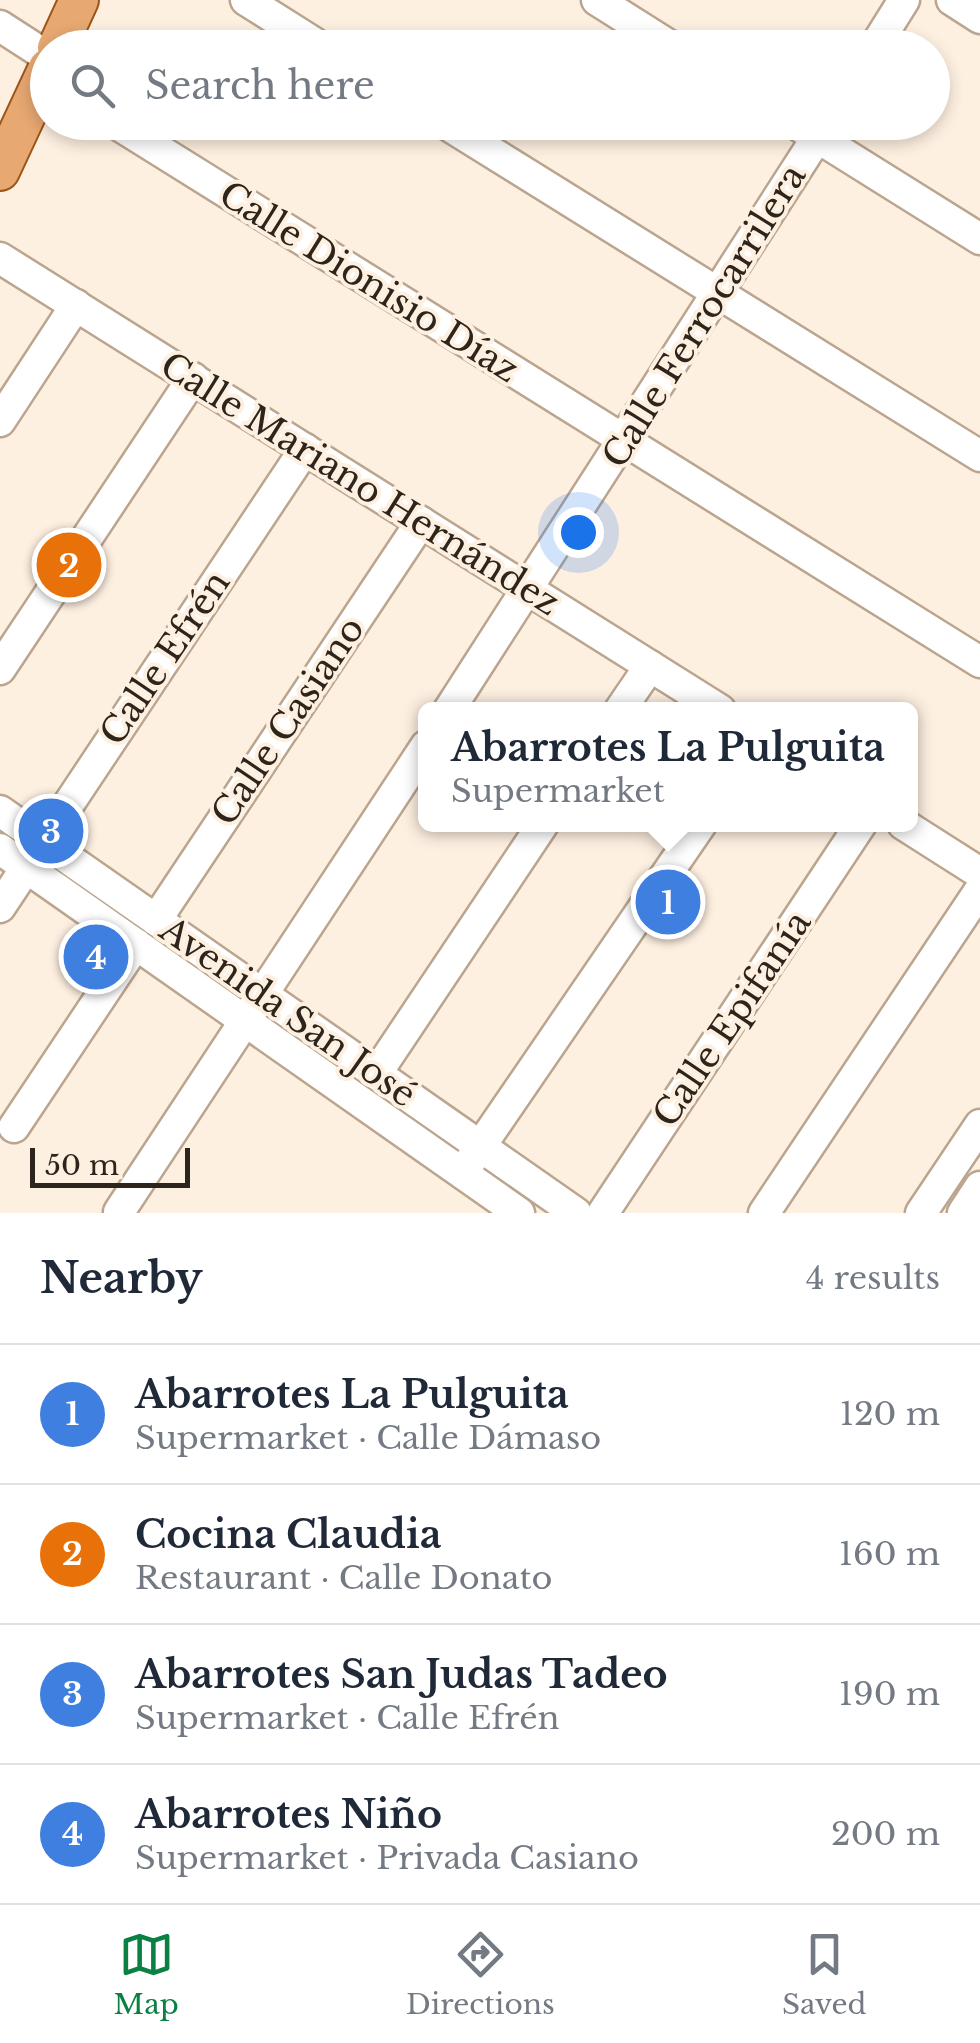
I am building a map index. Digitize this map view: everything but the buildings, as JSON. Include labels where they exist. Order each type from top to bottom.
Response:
[{"type":"main road","points":[[65,30],[79,0]]},
{"type":"main road","points":[[0,171],[30,106]]},
{"type":"street","points":[[246,0],[294,30]]},
{"type":"street","points":[[597,0],[644,30]]},
{"type":"street","points":[[885,30],[904,0]]},
{"type":"street","points":[[952,0],[980,18]]},
{"type":"street","points":[[0,26],[30,52]]},
{"type":"street","name":"Calle Dionisio Díaz","points":[[143,140],[980,662]]},
{"type":"street","points":[[473,140],[980,456]]},
{"type":"street","name":"Calle Ferrocarrilera","points":[[455,702],[625,441],[805,140]]},
{"type":"street","points":[[830,140],[980,239]]},
{"type":"street","name":"Calle Mariano Hernández","points":[[0,258],[707,702]]},
{"type":"street","points":[[0,421],[76,305]]},
{"type":"street","points":[[0,669],[192,378]]},
{"type":"street","name":"Calle Efrén","points":[[0,907],[305,449]]},
{"type":"street","name":"Calle Casiano","points":[[156,920],[421,522]]},
{"type":"street","points":[[625,702],[650,666]]},
{"type":"street","points":[[119,1212],[418,758]]},
{"type":"street","name":"Avenida San José","points":[[0,811],[576,1213]]},
{"type":"street","points":[[376,1074],[538,832]]},
{"type":"street","points":[[462,1172],[696,832]]},
{"type":"street","name":"Calle Epifanía","points":[[602,1213],[856,832]]},
{"type":"street","points":[[916,832],[980,873]]},
{"type":"street","name":"Avenida San José","points":[[0,849],[519,1213]]},
{"type":"street","points":[[764,1213],[980,890]]},
{"type":"street","points":[[14,1127],[136,944]]},
{"type":"street","points":[[921,1213],[980,1125]]},
{"type":"street","points":[[962,1213],[980,1187]]},
{"type":"place","name":"Cocina Claudia","points":[[69,565]]},
{"type":"place","name":"Abarrotes San Judas Tadeo","points":[[51,831]]},
{"type":"place","name":"Abarrotes La Pulguita","points":[[668,902]]},
{"type":"place","name":"Abarrotes Niño","points":[[96,957]]}]
